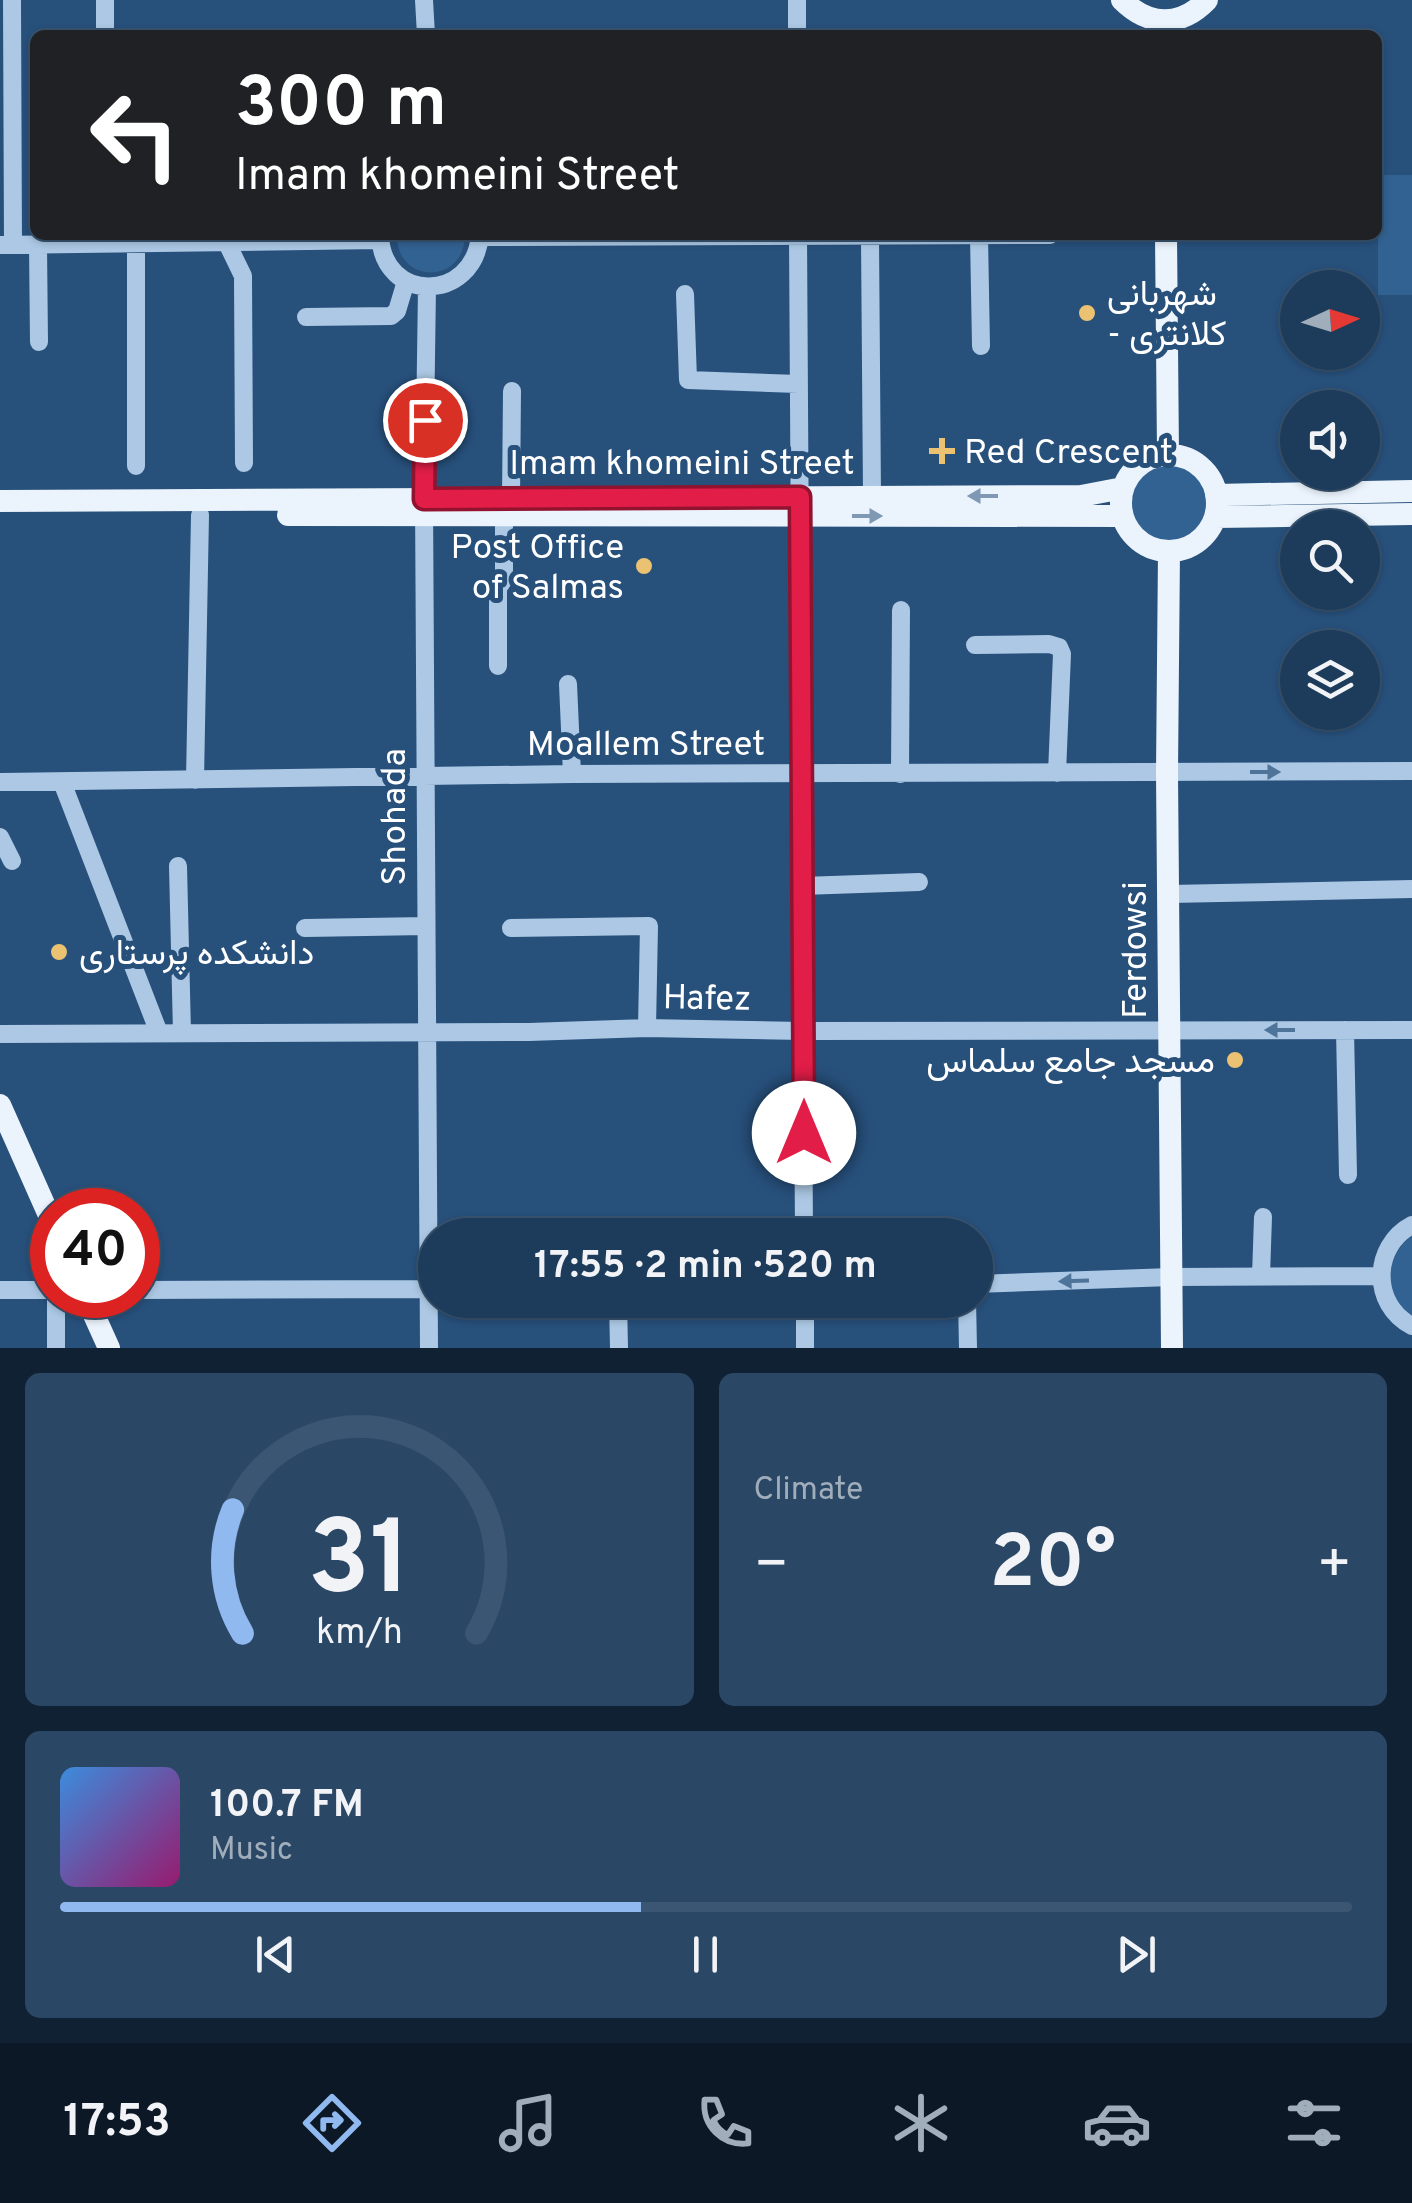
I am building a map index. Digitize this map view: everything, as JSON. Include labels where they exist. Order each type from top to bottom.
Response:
[{"type":"main road","points":[[1122,0],[1134,12],[1164,28],[1208,0]]},
{"type":"main road","points":[[1166,240],[1168,454]]},
{"type":"main road","points":[[1168,454],[1194,462],[1212,482],[1216,506],[1208,530],[1198,542],[1169,551],[1135,537],[1122,516],[1123,488],[1130,474],[1140,464],[1168,454]]},
{"type":"main road","name":"Imam khomeini Street","points":[[800,507],[872,496],[1080,496],[1123,488]]},
{"type":"main road","points":[[1216,506],[1412,491]]},
{"type":"main road","name":"Imam khomeini Street","points":[[0,501],[424,507]]},
{"type":"main road","name":"Imam khomeini Street","points":[[0,515],[200,515],[507,506],[800,507],[1122,516]]},
{"type":"main road","points":[[1216,506],[1412,514]]},
{"type":"main road","name":"Ferdowsi","points":[[1169,551],[1172,1348]]},
{"type":"main road","points":[[0,1105],[37,1188]]},
{"type":"main road","points":[[96,1318],[109,1348]]},
{"type":"street","points":[[12,0],[7,245],[105,240],[136,244],[288,240]]},
{"type":"street","points":[[106,0],[106,30]]},
{"type":"street","points":[[424,0],[426,30]]},
{"type":"street","points":[[796,0],[797,30]]},
{"type":"street","points":[[381,240],[392,271],[406,281],[427,287],[456,280],[477,254],[479,240]]},
{"type":"street","points":[[798,240],[804,1218]]},
{"type":"street","points":[[870,240],[872,496]]},
{"type":"street","points":[[979,240],[980,346]]},
{"type":"street","points":[[227,242],[243,276],[244,462]]},
{"type":"street","points":[[136,244],[136,466]]},
{"type":"street","points":[[38,245],[39,342]]},
{"type":"street","points":[[306,317],[391,316],[397,311],[406,281]]},
{"type":"street","name":"Shohada","points":[[427,287],[424,507],[430,1218]]},
{"type":"street","points":[[685,294],[688,380],[798,384]]},
{"type":"street","points":[[498,666],[498,588],[504,579],[512,391]]},
{"type":"street","points":[[195,780],[200,515]]},
{"type":"street","points":[[900,774],[902,610]]},
{"type":"street","points":[[975,645],[1058,647],[1062,654],[1057,773]]},
{"type":"street","points":[[568,684],[572,774]]},
{"type":"street","name":"Moallem Street","points":[[0,782],[572,774],[1412,771]]},
{"type":"street","points":[[62,782],[159,1034]]},
{"type":"street","points":[[0,837],[12,861]]},
{"type":"street","points":[[178,866],[182,1034]]},
{"type":"street","points":[[802,886],[919,882]]},
{"type":"street","points":[[1169,894],[1412,889]]},
{"type":"street","points":[[304,928],[426,926]]},
{"type":"street","points":[[511,928],[649,926],[647,1028]]},
{"type":"street","name":"Hafez","points":[[0,1034],[647,1028],[803,1032],[1412,1030]]},
{"type":"street","points":[[1345,1030],[1348,1175]]},
{"type":"street","points":[[1261,1276],[1263,1217]]},
{"type":"street","points":[[1412,1225],[1391,1242],[1380,1276],[1383,1294],[1392,1310],[1412,1326]]},
{"type":"street","points":[[993,1283],[1380,1276]]},
{"type":"street","points":[[160,1290],[418,1289]]},
{"type":"street","points":[[0,1290],[30,1291]]},
{"type":"street","points":[[55,1318],[56,1348]]},
{"type":"street","name":"Shohada","points":[[428,1348],[430,1318]]},
{"type":"street","points":[[618,1318],[619,1348]]},
{"type":"street","points":[[805,1318],[805,1348]]},
{"type":"street","points":[[967,1318],[968,1348]]},
{"type":"shaded area","points":[[1382,175],[1412,175],[1412,295],[1380,295]]},
{"type":"shaded area","points":[[398,240],[464,240],[462,252],[443,270],[418,270],[407,263]]},
{"type":"shaded area","points":[[1169,462],[1185,465],[1198,474],[1207,487],[1207,519],[1198,532],[1185,541],[1169,544],[1153,541],[1140,532],[1131,519],[1128,503],[1131,487],[1140,474],[1153,465]]},
{"type":"shaded area","points":[[1412,1236],[1412,1317],[1396,1299],[1391,1276],[1396,1254]]},
{"type":"place","name":"شهربانی - کلانتری","points":[[1087,313]]},
{"type":"place","name":"Red Crescent","points":[[942,451]]},
{"type":"place","name":"Post Office of Salmas","points":[[644,566]]},
{"type":"place","name":"دانشکده پرستاری","points":[[59,952]]},
{"type":"place","name":"مسجد جامع سلماس","points":[[1235,1060]]},
{"type":"route","points":[[425,420],[424,499],[800,497],[804,1133]]}]
